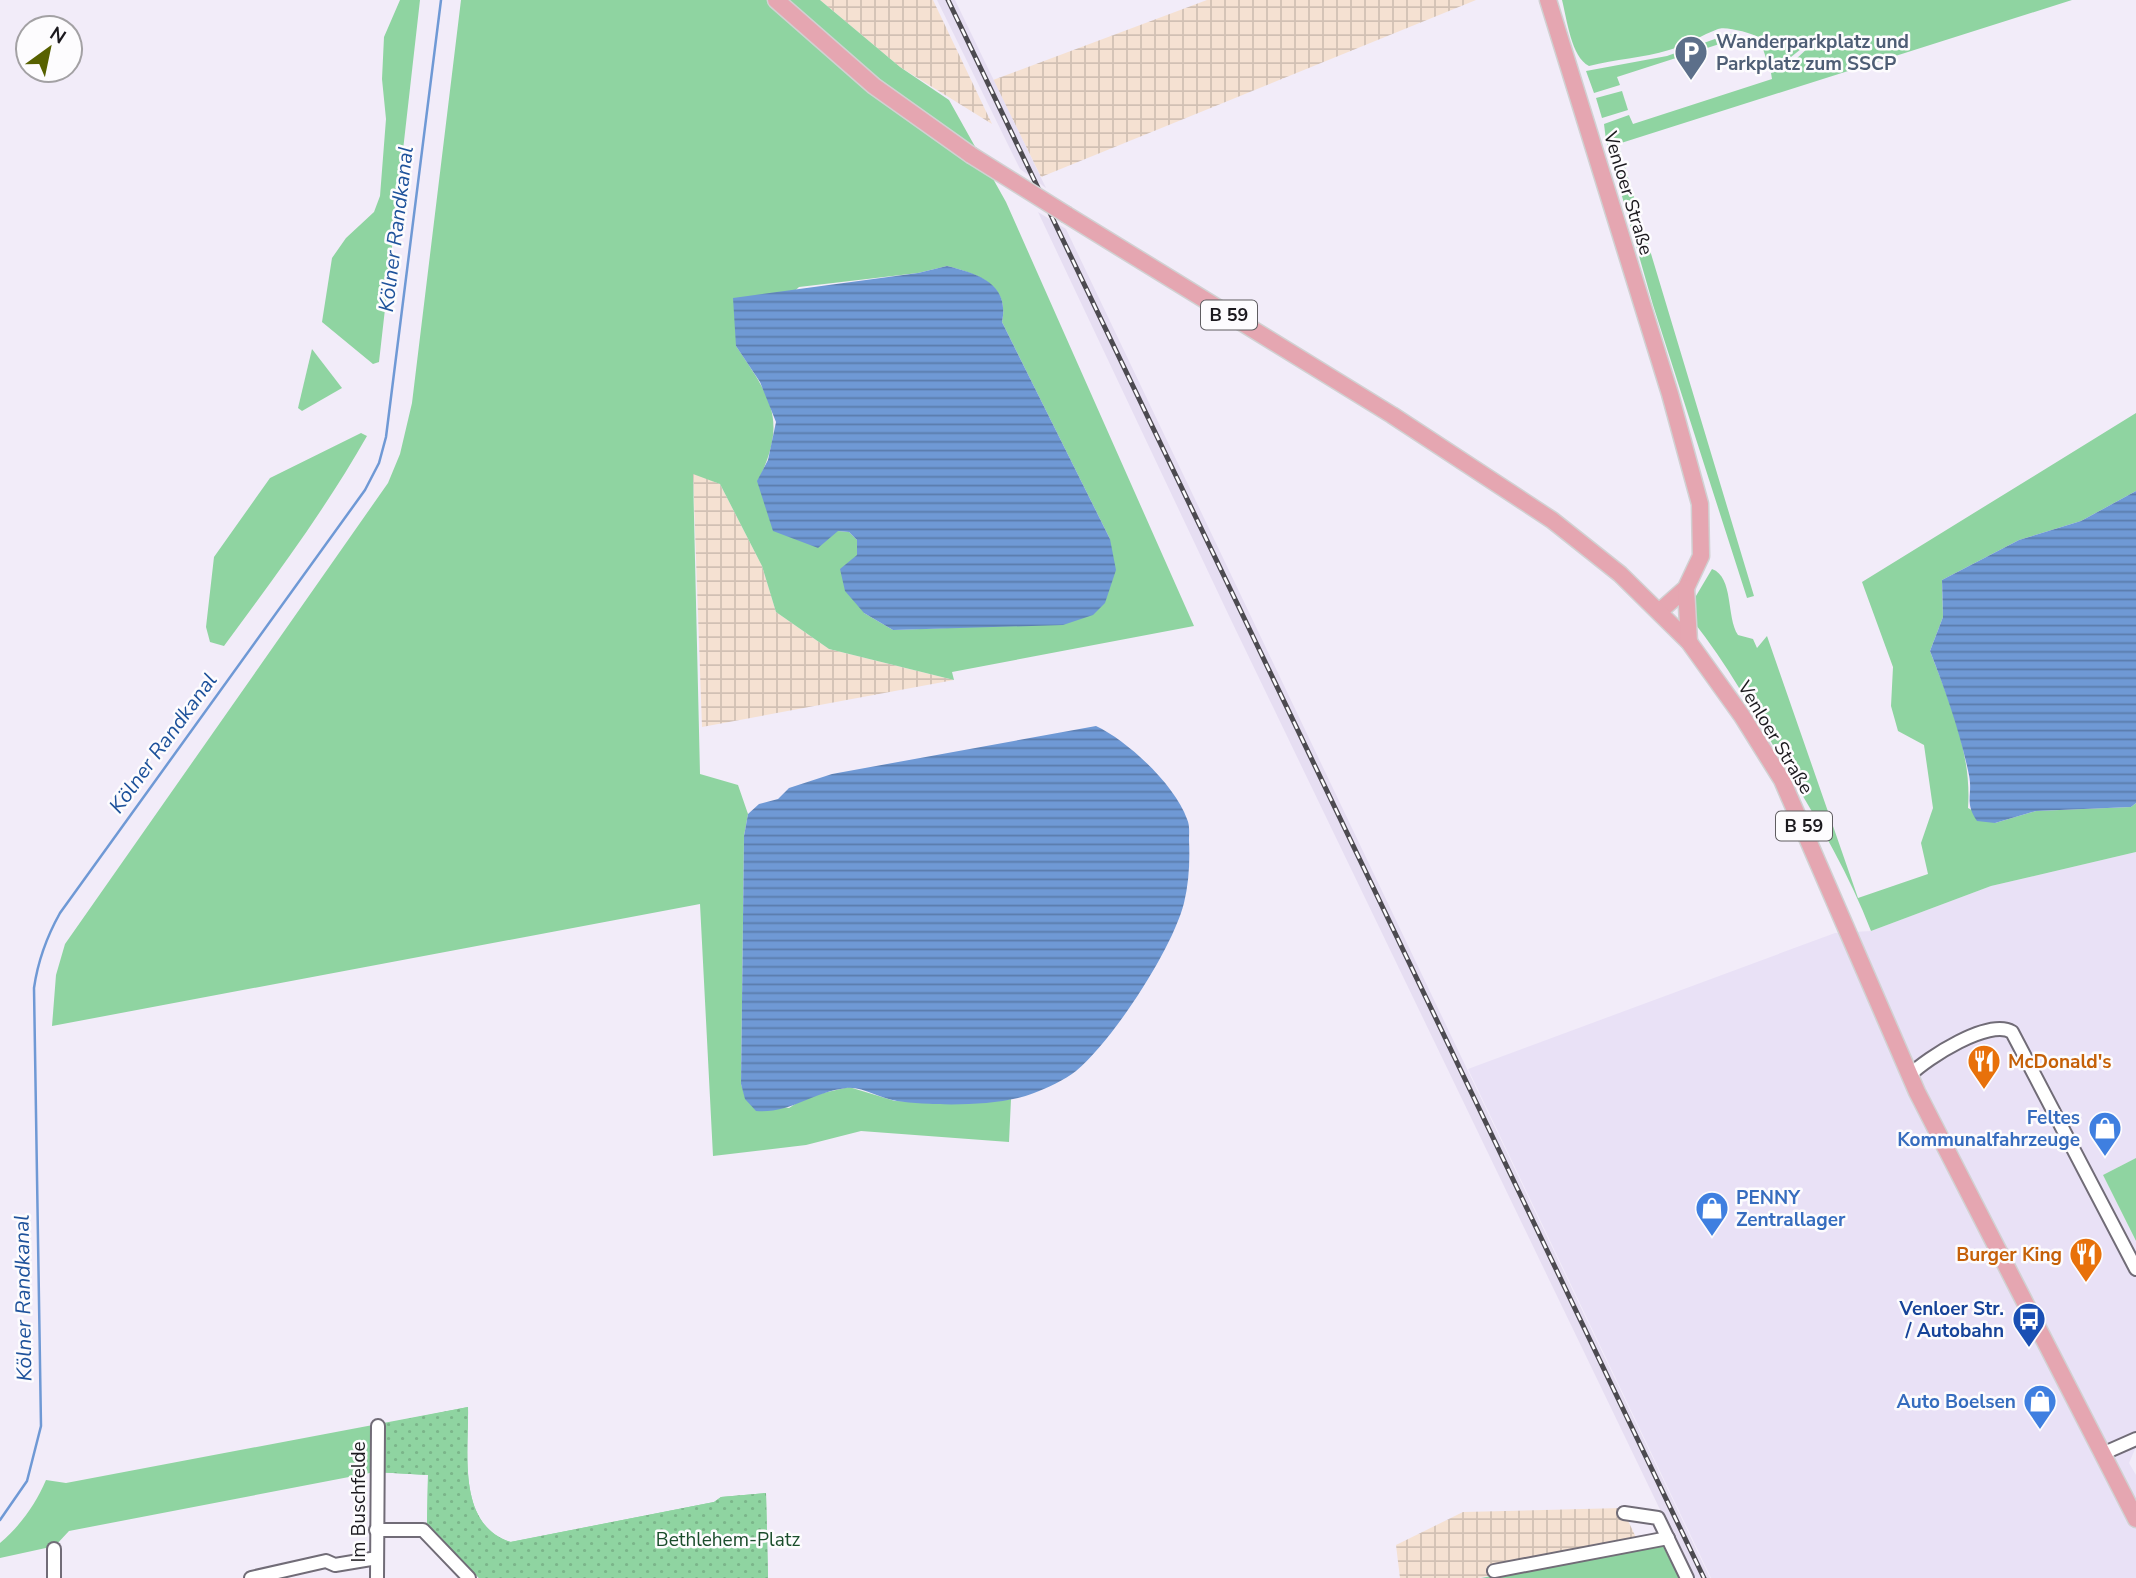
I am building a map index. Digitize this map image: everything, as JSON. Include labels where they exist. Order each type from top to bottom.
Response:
[{"type":"main road","name":"B 59","points":[[776,0],[874,86],[971,155],[1380,408],[1552,520],[1620,574],[1660,611]]},
{"type":"main road","name":"Venloer Straße","points":[[1548,0],[1694,475],[1702,519],[1701,556],[1686,588],[1660,611],[1689,642],[1742,716],[1782,780],[1909,1075],[2136,1518]]},
{"type":"main road","points":[[1686,588],[1689,642]]},
{"type":"street","points":[[1909,1075],[1923,1062],[1987,1029],[1999,1027],[2012,1032],[2136,1269]]},
{"type":"street","name":"Im Buschfelde","points":[[377,1578],[378,1426]]},
{"type":"street","points":[[2102,1454],[2136,1439]]},
{"type":"street","points":[[1624,1513],[1658,1518],[1687,1578]]},
{"type":"street","points":[[376,1530],[423,1530],[469,1578]]},
{"type":"street","points":[[1494,1571],[1668,1538]]},
{"type":"street","points":[[54,1549],[54,1578]]},
{"type":"street","points":[[251,1578],[326,1561],[335,1565],[377,1558]]},
{"type":"shaded area","points":[[820,0],[933,0],[992,124],[900,67]]},
{"type":"shaded area","points":[[937,0],[955,0],[1046,188],[1020,169]]},
{"type":"shaded area","points":[[1207,0],[1476,0],[1041,177],[993,80]]},
{"type":"shaded area","points":[[1038,212],[1066,229],[1710,1578],[1693,1578],[1231,620]]},
{"type":"shaded area","points":[[693,473],[720,484],[762,566],[776,612],[829,649],[954,680],[702,727]]},
{"type":"shaded area","points":[[2136,852],[2136,1158],[2103,1175],[2136,1242],[2136,1447],[2129,1463],[2136,1475],[2136,1578],[1711,1578],[1468,1069],[1835,933],[1871,931],[1991,886]]},
{"type":"shaded area","points":[[1622,1508],[1640,1546],[1478,1578],[1400,1578],[1396,1545],[1463,1512]]},
{"type":"green space","points":[[400,0],[420,0],[379,362],[373,364],[322,322],[332,258],[346,238],[374,212],[380,196],[386,119],[382,79],[384,37]]},
{"type":"green space","points":[[461,0],[820,0],[900,67],[949,100],[1006,202],[1194,626],[952,672],[954,680],[829,649],[776,612],[762,566],[720,484],[693,474],[700,774],[738,785],[748,814],[744,836],[741,1084],[746,1099],[789,1108],[806,1097],[849,1087],[895,1101],[963,1103],[1011,1099],[1009,1142],[861,1131],[806,1145],[713,1156],[700,904],[52,1026],[56,975],[65,944],[388,483],[400,454],[412,403]],"holes":[[[947,266],[989,283],[1001,298],[1002,322],[1110,539],[947,628],[893,630],[864,613],[857,540],[849,532],[838,531],[758,481],[772,441],[771,410],[758,380],[736,346],[799,287],[918,273]]]},
{"type":"green space","points":[[1562,0],[2072,0],[1618,144],[1754,596],[1747,598],[1653,305],[1606,140],[1604,124],[1629,115],[1633,124],[1772,79],[1771,73],[1795,60],[1810,46],[1811,41],[1791,57],[1769,67],[1759,37],[1722,28],[1669,50],[1589,66],[1578,55],[1574,46]]},
{"type":"green space","points":[[1729,34],[1755,41],[1738,46],[1735,39],[1617,77],[1620,85],[1594,93],[1586,71],[1667,56]]},
{"type":"green space","points":[[1622,91],[1628,110],[1602,118],[1596,98]]},
{"type":"green space","points":[[312,349],[342,388],[302,411],[298,408]]},
{"type":"green space","points":[[2136,413],[2136,491],[2081,521],[2019,540],[1942,580],[1943,617],[1930,651],[1963,747],[1968,808],[1995,823],[2036,811],[2131,807],[2136,803],[2136,852],[1991,886],[1871,931],[1844,871],[1812,812],[1756,715],[1693,621],[1693,601],[1712,569],[1724,580],[1738,635],[1753,639],[1757,648],[1767,636],[1858,898],[1928,874],[1921,843],[1933,808],[1924,745],[1898,731],[1891,706],[1893,667],[1862,582]]},
{"type":"green space","points":[[361,433],[367,436],[351,463],[280,569],[224,646],[210,642],[206,627],[214,557],[270,478]]},
{"type":"green space","points":[[2136,1158],[2136,1241],[2103,1175]]},
{"type":"green space","points":[[468,1407],[469,1485],[481,1520],[493,1533],[511,1542],[714,1502],[721,1497],[766,1493],[768,1578],[479,1578],[427,1524],[428,1475],[375,1472],[69,1531],[55,1546],[0,1558],[0,1543],[27,1514],[46,1480],[66,1483]]},
{"type":"green space","name":"Bethlehem-Platz","points":[[468,1407],[469,1484],[473,1503],[481,1520],[493,1533],[510,1542],[714,1502],[721,1497],[766,1493],[768,1578],[479,1578],[427,1524],[428,1475],[375,1472],[373,1426]]},
{"type":"green space","points":[[1662,1544],[1679,1578],[1481,1578]]},
{"type":"water","points":[[947,266],[980,277],[996,289],[1003,309],[1002,322],[1110,539],[1116,570],[1105,603],[1093,615],[1063,625],[893,630],[864,613],[845,591],[840,569],[857,555],[857,540],[849,532],[838,531],[818,548],[773,531],[757,481],[768,460],[776,422],[760,382],[736,346],[733,298],[918,273]]},
{"type":"water","points":[[2136,491],[2136,803],[2131,807],[2036,811],[1995,823],[1977,821],[1971,809],[1969,775],[1961,743],[1930,651],[1943,617],[1942,580],[2019,540],[2081,521]]},
{"type":"water","points":[[1096,726],[1136,753],[1172,792],[1188,821],[1189,856],[1184,903],[1167,945],[1123,1017],[1091,1057],[1056,1084],[1020,1098],[1003,1101],[966,1104],[912,1103],[846,1088],[779,1109],[756,1111],[745,1099],[741,1084],[744,836],[748,814],[759,804],[778,799],[789,788],[832,774]]},
{"type":"waterway","name":"Kölner Randkanal","points":[[0,1520],[27,1481],[41,1426],[34,988],[40,959],[60,913],[365,490],[379,463],[386,437],[441,0]]},
{"type":"railway","points":[[948,0],[1704,1578]]},
{"type":"place","name":"Wanderparkplatz und Parkplatz zum SSCP","points":[[1691,82]]},
{"type":"place","name":"McDonald's","points":[[1984,1091]]},
{"type":"place","name":"Feltes Kommunalfahrzeuge","points":[[2105,1158]]},
{"type":"place","name":"PENNY Zentrallager","points":[[1712,1238]]},
{"type":"place","name":"Burger King","points":[[2086,1284]]},
{"type":"place","name":"Venloer Str. / Autobahn","points":[[2029,1349]]},
{"type":"place","name":"Auto Boelsen","points":[[2040,1431]]}]
